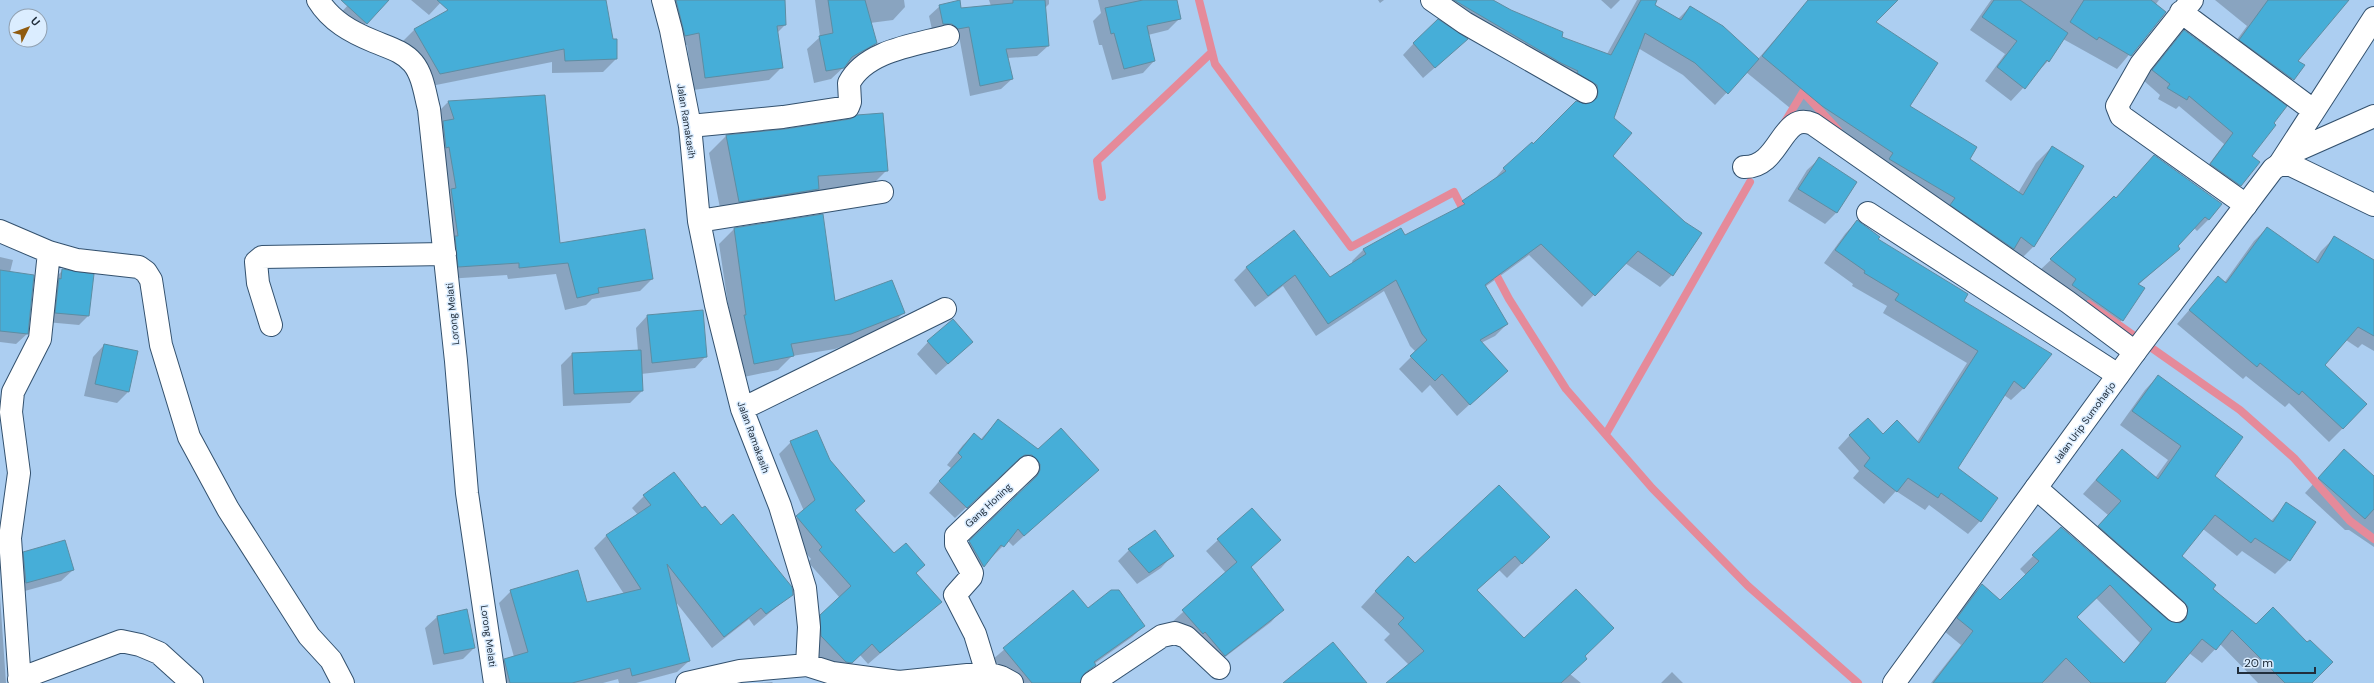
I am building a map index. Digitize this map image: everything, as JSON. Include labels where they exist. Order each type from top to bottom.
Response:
[{"type":"street","name":"Lorong Melati","points":[[318,0],[333,19],[350,31],[402,53],[416,68],[429,109],[446,254],[467,493],[495,683]]},
{"type":"street","name":"Jalan Ramakasih","points":[[663,0],[671,30],[690,126],[699,221],[716,305],[742,409],[780,506],[805,588],[809,627],[807,664]]},
{"type":"street","points":[[1432,0],[1465,23],[1586,92]]},
{"type":"street","points":[[2246,205],[2121,116],[2116,106],[2131,78],[2186,6],[2313,110]]},
{"type":"street","points":[[2282,160],[2374,18]]},
{"type":"street","points":[[690,126],[783,118],[848,107],[850,102],[849,83],[861,68],[884,54],[948,36]]},
{"type":"street","points":[[2282,160],[2374,116]]},
{"type":"street","points":[[1744,167],[1761,164],[1786,132],[1795,124],[1802,122],[1813,124],[2137,349]]},
{"type":"street","points":[[2282,160],[2291,166],[2374,205]]},
{"type":"street","name":"Jalan Urip Sumoharjo","points":[[1894,683],[2137,349],[2153,330],[2273,169],[2282,160]]},
{"type":"street","points":[[699,221],[882,192]]},
{"type":"street","points":[[1868,213],[2118,375]]},
{"type":"street","points":[[0,231],[49,252],[77,260],[130,264],[143,270],[149,276],[161,345],[189,438],[228,509],[309,636],[331,660],[343,683]]},
{"type":"street","points":[[49,252],[40,338],[13,392],[11,412],[19,473],[10,538],[20,681],[121,641],[140,645],[159,653],[192,683]]},
{"type":"street","points":[[271,325],[258,283],[256,262],[262,257],[446,254]]},
{"type":"street","points":[[742,409],[945,309]]},
{"type":"street","name":"Gang Honing","points":[[986,673],[976,634],[955,595],[971,577],[972,573],[956,544],[956,536],[1028,467]]},
{"type":"street","points":[[2036,488],[2176,611]]},
{"type":"street","points":[[1092,683],[1162,636],[1175,633],[1186,637],[1219,668]]},
{"type":"street","points":[[687,683],[740,671],[807,664],[832,674],[899,682],[986,673],[1001,677],[1012,683]]},
{"type":"building","points":[[341,0],[389,0],[367,24]]},
{"type":"building","points":[[437,0],[606,0],[613,39],[617,39],[617,59],[565,61],[564,49],[440,74],[414,29],[448,10]]},
{"type":"building","points":[[676,0],[785,0],[786,25],[777,26],[783,68],[705,78],[699,33],[685,36]]},
{"type":"building","points":[[828,0],[865,0],[877,43],[852,57],[844,68],[826,71],[819,36],[833,33]]},
{"type":"building","points":[[960,0],[961,8],[1013,3],[1013,0],[1045,0],[1049,46],[1006,49],[1013,79],[980,86],[969,27],[958,29],[952,24],[943,24],[939,5]]},
{"type":"building","points":[[1143,0],[1177,0],[1181,19],[1147,26],[1155,61],[1124,69],[1114,33],[1111,34],[1105,8]]},
{"type":"building","points":[[1454,0],[1493,0],[1511,10],[1563,32],[1562,37],[1611,55],[1641,0],[1657,0],[1655,5],[1681,20],[1690,6],[1723,26],[1759,59],[1728,94],[1695,63],[1645,33],[1614,118],[1632,133],[1613,156],[1685,222],[1702,233],[1673,276],[1638,251],[1595,296],[1541,244],[1485,285],[1508,324],[1480,340],[1508,371],[1470,405],[1442,374],[1435,381],[1410,356],[1427,340],[1422,334],[1396,280],[1328,324],[1295,275],[1268,296],[1246,267],[1294,230],[1330,277],[1366,254],[1363,249],[1401,228],[1405,235],[1465,204],[1462,201],[1506,171],[1503,168],[1532,142],[1533,144],[1576,101],[1586,104],[1597,98],[1597,85],[1577,73],[1578,71],[1561,63]]},
{"type":"building","points":[[1808,0],[1898,0],[1876,22],[1938,63],[1910,106],[1977,147],[1970,159],[2023,195],[2052,146],[2084,166],[2034,247],[2021,237],[2014,249],[1950,205],[1955,198],[1889,159],[1893,153],[1822,106],[1762,56]]},
{"type":"building","points":[[1994,0],[2020,0],[2068,33],[2049,62],[2047,60],[2025,89],[1997,67],[2017,41],[1982,17]]},
{"type":"building","points":[[2084,0],[2151,0],[2166,12],[2131,56],[2099,37],[2097,40],[2070,22]]},
{"type":"building","points":[[2268,0],[2349,0],[2298,61],[2305,65],[2294,80],[2239,40]]},
{"type":"building","points":[[1438,19],[1468,39],[1435,68],[1413,43]]},
{"type":"building","points":[[2184,30],[2287,106],[2274,123],[2276,125],[2252,156],[2260,162],[2241,186],[2210,164],[2233,133],[2189,96],[2187,100],[2167,88],[2170,84],[2152,70]]},
{"type":"building","points":[[545,95],[560,243],[645,229],[653,279],[598,288],[599,293],[577,298],[568,263],[519,268],[519,263],[458,267],[455,236],[458,236],[451,189],[456,188],[449,147],[446,148],[443,121],[454,119],[448,101]]},
{"type":"building","points":[[883,113],[888,171],[818,176],[819,189],[739,202],[726,135],[785,129],[850,119],[857,115]]},
{"type":"building","points":[[2154,155],[2222,204],[2209,220],[2205,217],[2178,246],[2180,249],[2138,284],[2145,288],[2123,321],[2072,285],[2076,279],[2050,259],[2114,196],[2116,198]]},
{"type":"building","points":[[1819,157],[1857,182],[1837,213],[1798,189]]},
{"type":"building","points":[[823,214],[835,301],[892,280],[905,313],[851,334],[791,344],[794,356],[754,364],[744,315],[746,315],[734,228]]},
{"type":"building","points":[[1857,220],[1880,237],[1878,239],[1968,294],[1964,301],[2052,354],[2024,389],[2014,381],[1958,468],[1998,498],[1981,522],[1941,493],[1938,498],[1908,478],[1897,492],[1864,466],[1870,458],[1849,435],[1868,418],[1883,434],[1897,420],[1919,443],[1978,351],[1895,300],[1899,294],[1864,273],[1865,271],[1835,250]]},
{"type":"building","points":[[2267,227],[2318,263],[2334,236],[2374,260],[2374,336],[2358,327],[2325,365],[2367,404],[2343,429],[2302,391],[2299,395],[2260,363],[2257,367],[2189,310],[2218,276],[2226,283]]},
{"type":"building","points":[[62,269],[94,274],[89,316],[55,313],[59,278],[61,279]]},
{"type":"building","points":[[0,270],[34,275],[28,334],[0,331]]},
{"type":"building","points":[[703,310],[707,357],[652,363],[647,315]]},
{"type":"building","points":[[953,319],[973,342],[948,364],[927,341]]},
{"type":"building","points":[[104,344],[138,351],[129,392],[95,384]]},
{"type":"building","points":[[641,350],[643,391],[574,394],[572,353]]},
{"type":"building","points":[[2158,375],[2243,437],[2215,476],[2273,522],[2286,502],[2316,522],[2290,561],[2255,538],[2251,543],[2215,515],[2182,556],[2216,585],[2213,589],[2256,624],[2273,607],[2307,642],[2310,640],[2333,662],[2312,683],[2285,683],[2232,630],[2216,650],[2202,639],[2165,683],[2091,683],[2066,658],[2042,683],[1933,683],[1973,631],[1957,618],[1982,584],[2000,600],[2039,561],[2032,555],[2061,527],[2168,620],[2180,623],[2186,619],[2188,607],[2184,602],[2098,526],[2121,501],[2096,480],[2122,449],[2158,479],[2181,446],[2132,411]],"holes":[[[2110,585],[2152,629],[2124,663],[2077,617]]]},
{"type":"building","points":[[998,419],[1038,449],[1061,428],[1099,470],[1024,536],[1018,529],[1004,547],[1001,545],[984,567],[969,541],[1037,476],[1040,470],[1040,464],[1032,455],[1025,455],[1020,458],[967,508],[939,481],[962,457],[958,453],[974,433],[982,440]]},
{"type":"building","points":[[817,430],[830,460],[865,501],[855,510],[894,553],[906,543],[925,565],[916,573],[942,602],[880,653],[872,644],[852,663],[846,662],[821,636],[820,615],[851,586],[819,550],[822,547],[796,516],[815,500],[790,441]]},
{"type":"building","points":[[2344,449],[2374,476],[2374,509],[2365,519],[2318,478]]},
{"type":"building","points":[[674,472],[702,508],[705,506],[721,525],[733,514],[792,587],[793,595],[766,614],[761,608],[724,637],[667,564],[690,661],[632,676],[630,668],[572,683],[510,683],[504,659],[528,652],[510,590],[578,570],[587,602],[641,589],[606,535],[651,505],[643,495]]},
{"type":"building","points":[[1499,485],[1550,537],[1522,564],[1515,556],[1477,590],[1524,638],[1576,589],[1614,628],[1585,656],[1587,659],[1561,683],[1386,683],[1424,651],[1398,624],[1404,618],[1375,591],[1408,556],[1415,563]]},
{"type":"building","points":[[1252,508],[1281,540],[1251,567],[1284,610],[1225,656],[1205,632],[1203,634],[1182,610],[1237,562],[1217,539]]},
{"type":"building","points":[[1155,530],[1174,556],[1149,573],[1128,549]]},
{"type":"building","points":[[65,540],[74,570],[26,583],[23,552]]},
{"type":"building","points":[[1073,590],[1088,608],[1111,590],[1119,590],[1145,626],[1094,662],[1096,665],[1085,673],[1080,683],[1032,683],[1003,648]]},
{"type":"building","points":[[467,609],[475,648],[444,654],[437,616]]},
{"type":"building","points":[[1333,642],[1367,683],[1283,683]]},
{"type":"waterway","points":[[1199,0],[1215,64],[1351,247],[1454,192],[1466,215]]},
{"type":"waterway","points":[[1102,197],[1097,161],[1212,52]]},
{"type":"waterway","points":[[1783,125],[1803,92],[1838,130]]},
{"type":"waterway","points":[[1606,434],[1750,182]]},
{"type":"waterway","points":[[1492,267],[1509,299],[1566,389],[1652,488],[1748,586],[1858,683]]},
{"type":"waterway","points":[[2089,304],[2240,410],[2294,458],[2350,521],[2374,539]]}]
